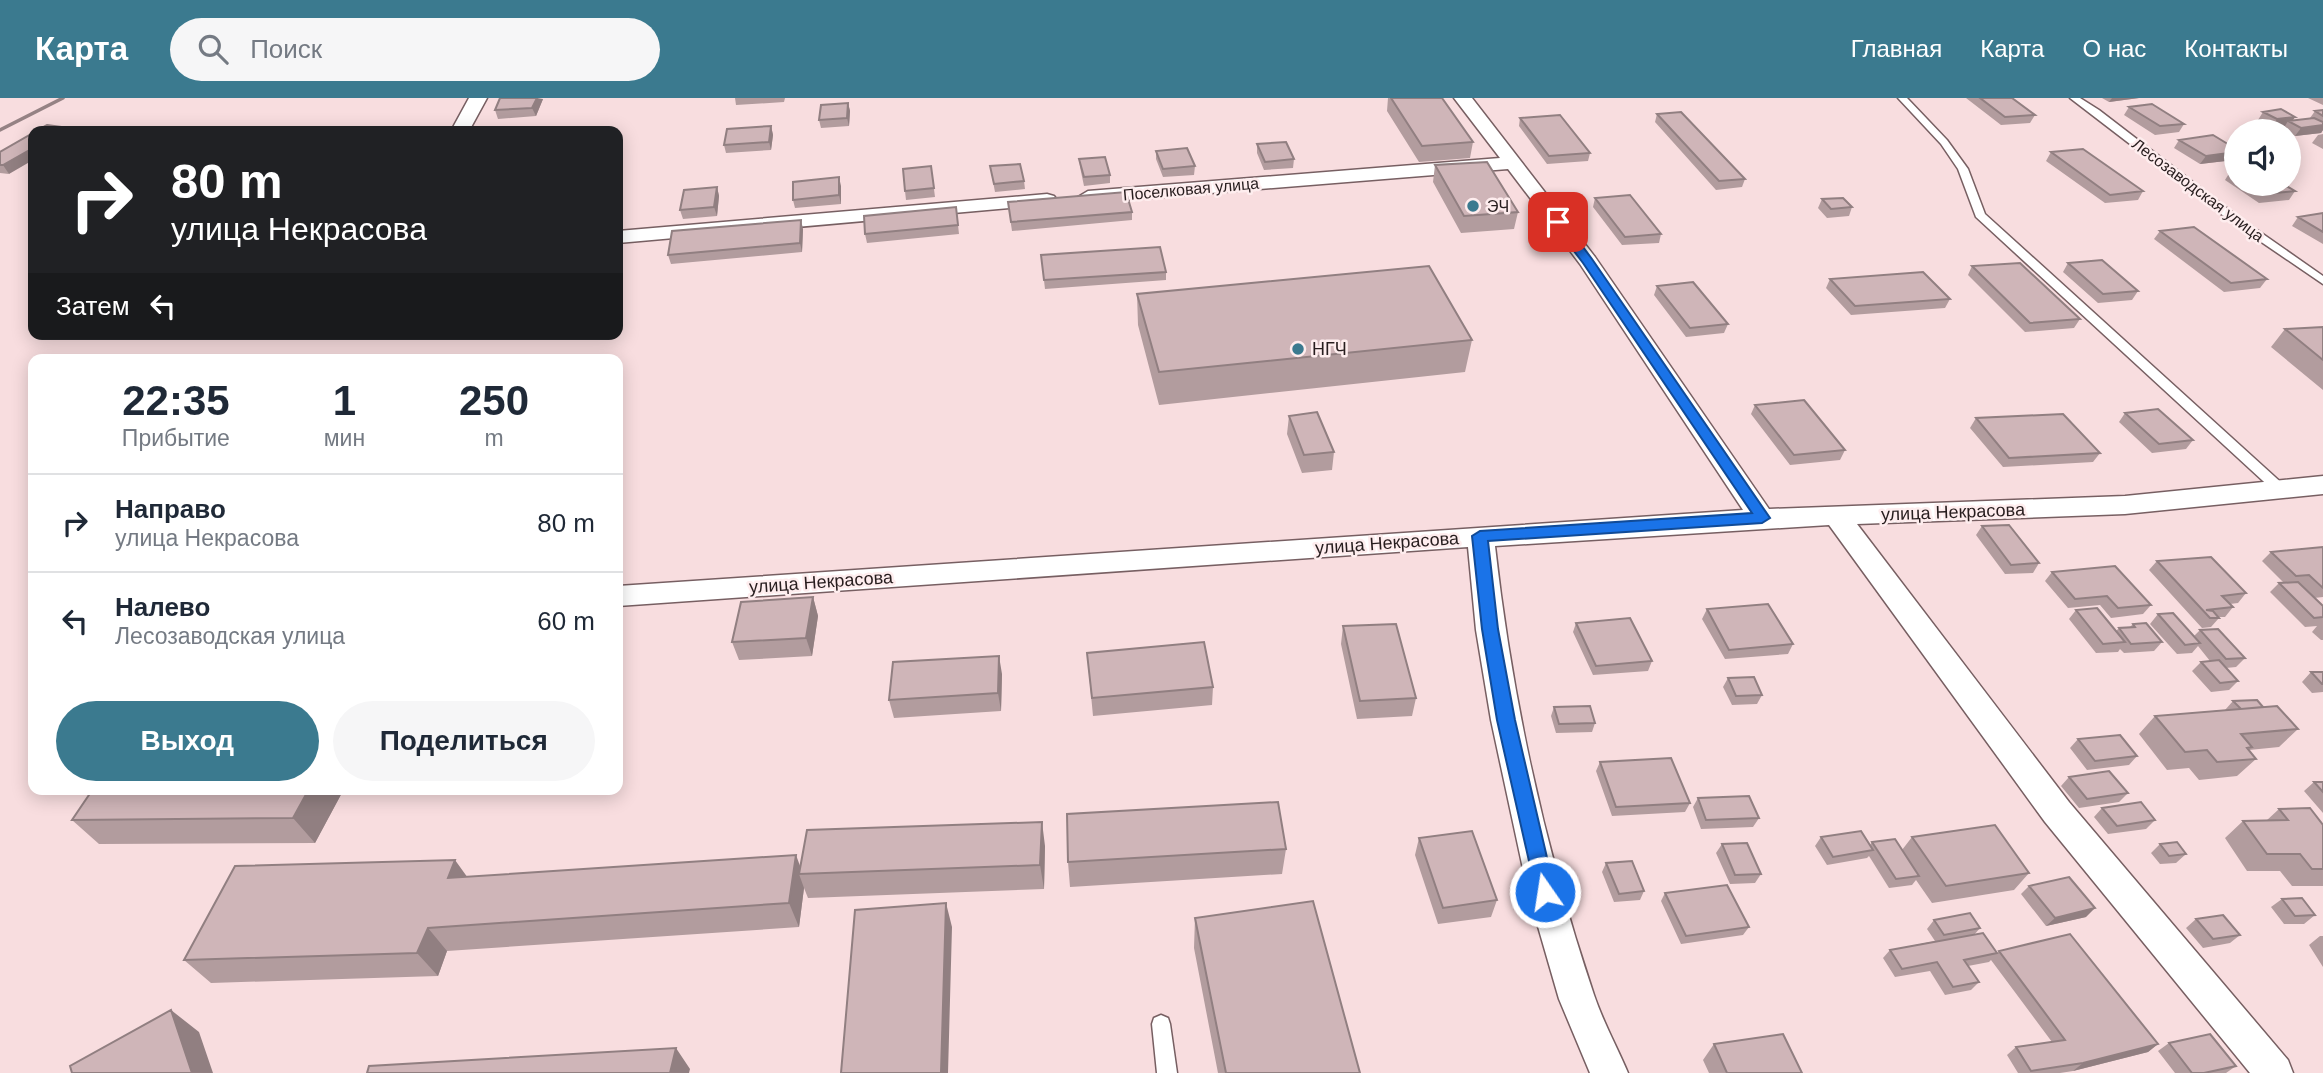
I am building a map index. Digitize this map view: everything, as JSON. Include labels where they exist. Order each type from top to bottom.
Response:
[{"type":"street","points":[[463,126],[478,98]]},
{"type":"street","points":[[1463,98],[1588,261],[1762,518]]},
{"type":"street","name":"Поселковая улица","points":[[623,237],[1513,163]]},
{"type":"street","name":"улица Некрасова","points":[[623,596],[1762,518],[2125,505],[2323,485]]},
{"type":"street","points":[[1837,516],[2057,812],[2274,1073]]},
{"type":"street","points":[[1480,536],[1490,629],[1504,707],[1545,892],[1577,999],[1609,1073]]},
{"type":"lane","points":[[1902,98],[1944,142],[1964,169],[1980,215],[2280,489]]},
{"type":"lane","name":"Лесозаводская улица","points":[[2074,98],[2233,218],[2323,281]]},
{"type":"lane","points":[[1161,1024],[1167,1073]]},
{"type":"building","points":[[500,98],[537,98],[532,108],[495,110]]},
{"type":"building","points":[[1391,98],[1442,98],[1473,142],[1422,146]]},
{"type":"building","points":[[1980,98],[2012,98],[2035,115],[2005,117]]},
{"type":"building","points":[[848,103],[847,118],[819,120],[821,105]]},
{"type":"building","points":[[2152,104],[2184,124],[2160,126],[2129,107]]},
{"type":"building","points":[[2281,109],[2295,117],[2277,119],[2263,112]]},
{"type":"building","points":[[1681,112],[1745,179],[1719,181],[1657,114]]},
{"type":"building","points":[[1560,115],[1590,153],[1549,156],[1520,118]]},
{"type":"building","points":[[2314,118],[2323,122],[2323,125],[2301,128],[2301,120]]},
{"type":"building","points":[[771,126],[769,142],[724,145],[727,129]]},
{"type":"building","points":[[2213,135],[2224,142],[2224,154],[2206,156],[2179,140]]},
{"type":"building","points":[[28,136],[28,151],[3,165],[0,165],[0,152]]},
{"type":"building","points":[[1286,142],[1294,159],[1265,162],[1257,144]]},
{"type":"building","points":[[1187,148],[1195,166],[1163,169],[1156,151]]},
{"type":"building","points":[[2083,149],[2143,191],[2110,195],[2051,152]]},
{"type":"building","points":[[1105,157],[1110,175],[1084,177],[1079,159]]},
{"type":"building","points":[[1487,162],[1518,212],[1464,216],[1435,165]]},
{"type":"building","points":[[1020,164],[1024,181],[994,184],[990,166]]},
{"type":"building","points":[[931,166],[934,188],[905,191],[903,169]]},
{"type":"building","points":[[839,177],[839,195],[793,200],[793,182]]},
{"type":"building","points":[[717,187],[714,207],[680,210],[684,190]]},
{"type":"building","points":[[1126,192],[1132,212],[1011,222],[1008,202]]},
{"type":"building","points":[[1630,195],[1661,234],[1625,237],[1595,198]]},
{"type":"building","points":[[1843,198],[1852,207],[1831,209],[1822,199]]},
{"type":"building","points":[[956,207],[958,225],[865,234],[864,216]]},
{"type":"building","points":[[2323,213],[2323,232],[2298,217]]},
{"type":"building","points":[[801,220],[800,243],[668,255],[672,231]]},
{"type":"building","points":[[2194,227],[2267,279],[2231,283],[2160,231]]},
{"type":"building","points":[[1160,247],[1166,272],[1044,280],[1041,255]]},
{"type":"building","points":[[2102,260],[2138,291],[2103,294],[2068,263]]},
{"type":"building","points":[[2020,263],[2080,319],[2030,323],[1972,266]]},
{"type":"building","points":[[1429,266],[1472,340],[1159,372],[1137,294]]},
{"type":"building","points":[[1923,272],[1950,299],[1855,306],[1830,279]]},
{"type":"building","points":[[1693,282],[1728,324],[1690,328],[1657,286]]},
{"type":"building","points":[[2323,327],[2323,360],[2285,329]]},
{"type":"building","points":[[1804,400],[1845,450],[1794,455],[1755,405]]},
{"type":"building","points":[[2158,409],[2193,440],[2159,444],[2125,413]]},
{"type":"building","points":[[1317,412],[1334,452],[1304,455],[1289,416]]},
{"type":"building","points":[[2063,414],[2100,453],[2009,458],[1976,418]]},
{"type":"building","points":[[2009,525],[2039,563],[2011,565],[1982,526]]},
{"type":"building","points":[[2323,547],[2323,588],[2309,575],[2296,576],[2271,552]]},
{"type":"building","points":[[2211,557],[2246,593],[2222,596],[2233,607],[2206,610],[2213,611],[2219,618],[2210,618],[2157,561]]},
{"type":"building","points":[[2115,566],[2151,605],[2118,608],[2107,596],[2075,599],[2052,572]]},
{"type":"building","points":[[2298,582],[2323,606],[2323,617],[2314,618],[2279,583]]},
{"type":"building","points":[[813,597],[806,638],[732,642],[741,602]]},
{"type":"building","points":[[1768,604],[1793,644],[1729,650],[1707,609]]},
{"type":"building","points":[[2097,608],[2125,642],[2103,644],[2076,610]]},
{"type":"building","points":[[2173,613],[2200,643],[2185,645],[2158,614]]},
{"type":"building","points":[[1630,618],[1652,661],[1596,666],[1576,623]]},
{"type":"building","points":[[2146,623],[2162,642],[2131,644],[2119,628],[2135,627],[2133,624]]},
{"type":"building","points":[[1396,624],[1416,698],[1360,701],[1343,626]]},
{"type":"building","points":[[2218,629],[2245,658],[2226,659],[2200,630]]},
{"type":"building","points":[[1204,642],[1213,687],[1092,698],[1087,653]]},
{"type":"building","points":[[999,656],[998,693],[889,700],[893,662]]},
{"type":"building","points":[[2219,660],[2238,681],[2220,683],[2201,662]]},
{"type":"building","points":[[2311,672],[2323,672],[2323,684],[2322,684]]},
{"type":"building","points":[[1754,677],[1762,695],[1736,696],[1728,678]]},
{"type":"building","points":[[2257,700],[2263,707],[2241,709],[2233,701]]},
{"type":"building","points":[[1590,706],[1595,723],[1559,724],[1554,707]]},
{"type":"building","points":[[2277,706],[2298,729],[2241,734],[2252,747],[2247,748],[2256,759],[2217,762],[2207,750],[2185,752],[2155,716]]},
{"type":"building","points":[[2120,735],[2137,756],[2095,761],[2078,739]]},
{"type":"building","points":[[1671,758],[1690,803],[1616,807],[1600,762]]},
{"type":"building","points":[[2109,771],[2128,793],[2087,799],[2069,777]]},
{"type":"building","points":[[2314,782],[2323,782],[2323,792]]},
{"type":"building","points":[[89,795],[306,795],[293,818],[72,820]]},
{"type":"building","points":[[1749,796],[1759,818],[1706,820],[1698,798]]},
{"type":"building","points":[[1278,802],[1286,849],[1068,862],[1067,814]]},
{"type":"building","points":[[2141,802],[2155,820],[2117,826],[2102,808]]},
{"type":"building","points":[[2310,808],[2323,825],[2323,869],[2312,869],[2300,854],[2267,854],[2243,821],[2288,820],[2279,809]]},
{"type":"building","points":[[1042,822],[1040,865],[799,874],[807,830]]},
{"type":"building","points":[[1995,825],[2029,873],[1946,886],[1912,837]]},
{"type":"building","points":[[1472,831],[1497,900],[1443,908],[1419,838]]},
{"type":"building","points":[[1861,831],[1873,850],[1833,857],[1821,837]]},
{"type":"building","points":[[1895,839],[1919,876],[1896,879],[1872,842]]},
{"type":"building","points":[[2177,842],[2186,854],[2169,856],[2160,844]]},
{"type":"building","points":[[1747,843],[1761,874],[1735,875],[1722,844]]},
{"type":"building","points":[[796,855],[789,903],[428,928],[417,953],[184,960],[235,866],[455,860],[448,878]]},
{"type":"building","points":[[1632,861],[1644,891],[1619,894],[1606,863]]},
{"type":"building","points":[[2069,877],[2095,908],[2055,918],[2029,886]]},
{"type":"building","points":[[1727,885],[1749,927],[1686,936],[1665,893]]},
{"type":"building","points":[[2302,898],[2315,915],[2295,916],[2282,899]]},
{"type":"building","points":[[1313,901],[1360,1073],[1226,1073],[1195,918]]},
{"type":"building","points":[[946,903],[941,1073],[841,1073],[855,910]]},
{"type":"building","points":[[1970,913],[1980,928],[1944,935],[1934,920]]},
{"type":"building","points":[[2223,915],[2240,935],[2213,939],[2196,919]]},
{"type":"building","points":[[1983,933],[1997,953],[1964,960],[1979,982],[1953,987],[1937,962],[1902,969],[1890,950]]},
{"type":"building","points":[[2070,934],[2158,1044],[2083,1063],[2031,1071],[2016,1047],[2065,1040],[1999,951]]},
{"type":"building","points":[[171,1010],[192,1073],[72,1073],[70,1066]]},
{"type":"building","points":[[1783,1034],[1802,1073],[1727,1073],[1714,1044]]},
{"type":"building","points":[[2210,1034],[2236,1066],[2192,1073],[2169,1043]]},
{"type":"building","points":[[676,1048],[670,1073],[367,1073],[369,1066]]},
{"type":"railway","points":[[0,130],[63,98]]},
{"type":"place","name":"ЭЧ","points":[[1473,206]]},
{"type":"place","name":"НГЧ","points":[[1298,349]]},
{"type":"route","points":[[1545,892],[1506,720],[1490,629],[1480,536],[1762,518],[1588,261],[1558,222]]}]
